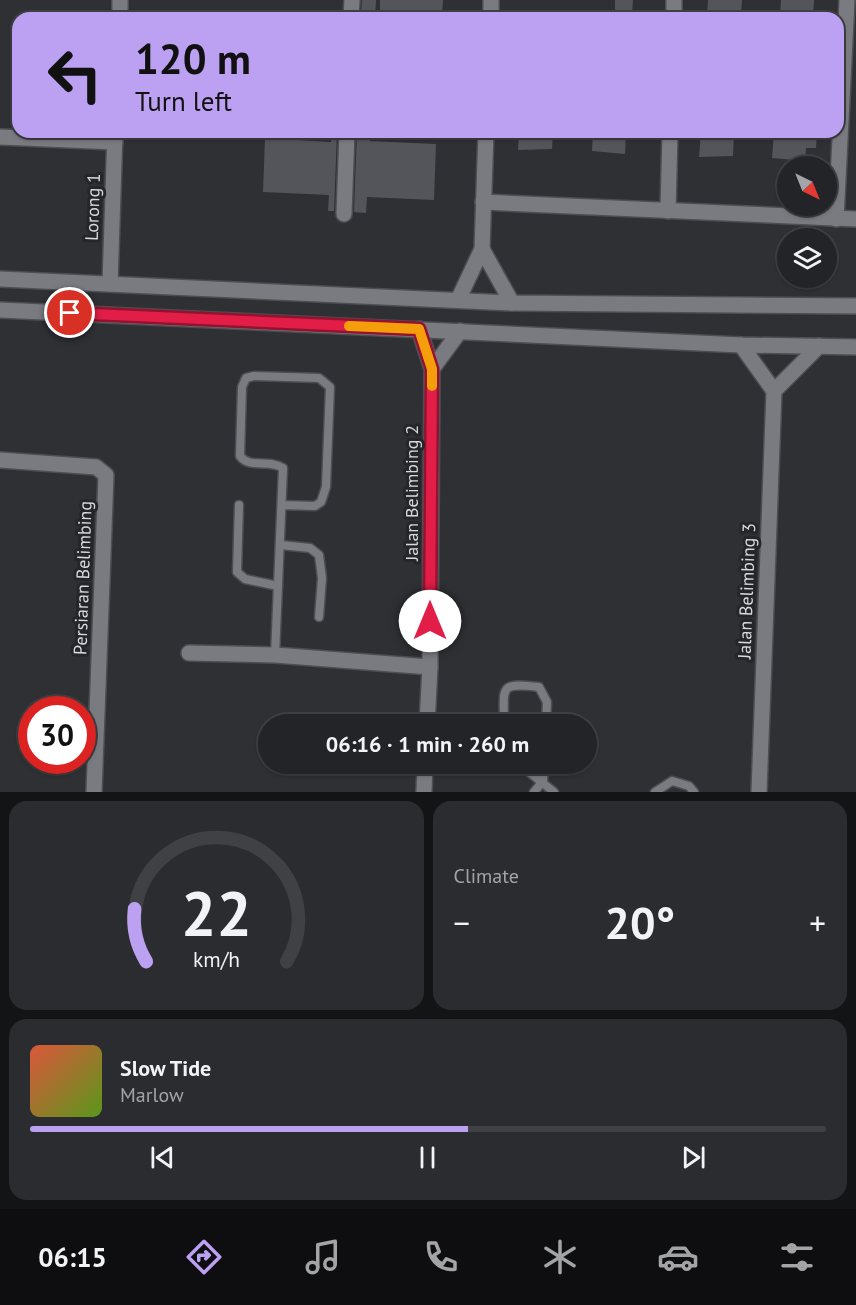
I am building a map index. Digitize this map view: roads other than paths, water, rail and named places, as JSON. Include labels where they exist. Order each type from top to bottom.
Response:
[{"type":"street","points":[[844,105],[850,8]]},
{"type":"street","name":"Lorong 1","points":[[110,284],[115,138]]},
{"type":"street","points":[[344,214],[347,138]]},
{"type":"street","points":[[458,300],[482,249],[486,138]]},
{"type":"street","points":[[668,211],[670,138]]},
{"type":"street","points":[[837,219],[842,138]]},
{"type":"street","points":[[483,202],[856,219]]},
{"type":"street","points":[[482,249],[512,303]]},
{"type":"street","points":[[0,279],[512,303],[856,306]]},
{"type":"street","points":[[0,310],[741,345],[856,347]]},
{"type":"street","name":"Jalan Belimbing 2","points":[[419,329],[432,369],[430,667],[428,714]]},
{"type":"street","points":[[432,369],[460,331]]},
{"type":"street","points":[[741,345],[774,391],[819,346]]},
{"type":"street","name":"Jalan Belimbing 3","points":[[759,792],[774,391]]},
{"type":"street","name":"Persiaran Belimbing","points":[[0,459],[96,467],[106,476],[94,792]]},
{"type":"street","points":[[189,653],[275,655],[430,667]]},
{"type":"street","points":[[424,792],[425,774]]},
{"type":"lane","points":[[275,655],[283,468],[275,464],[249,463],[243,461],[240,456],[242,387],[246,378],[254,376],[319,378],[330,387],[326,487],[321,502],[315,506],[282,505]]},
{"type":"lane","points":[[239,505],[237,572],[245,579],[278,586]]},
{"type":"lane","points":[[281,545],[310,548],[319,555],[322,578],[319,617]]},
{"type":"lane","points":[[504,714],[504,695],[514,684],[539,687],[547,702],[546,714]]},
{"type":"lane","points":[[531,774],[555,792]]},
{"type":"lane","points":[[534,792],[543,781],[543,774]]},
{"type":"lane","points":[[655,792],[672,781],[689,786],[694,792]]}]
